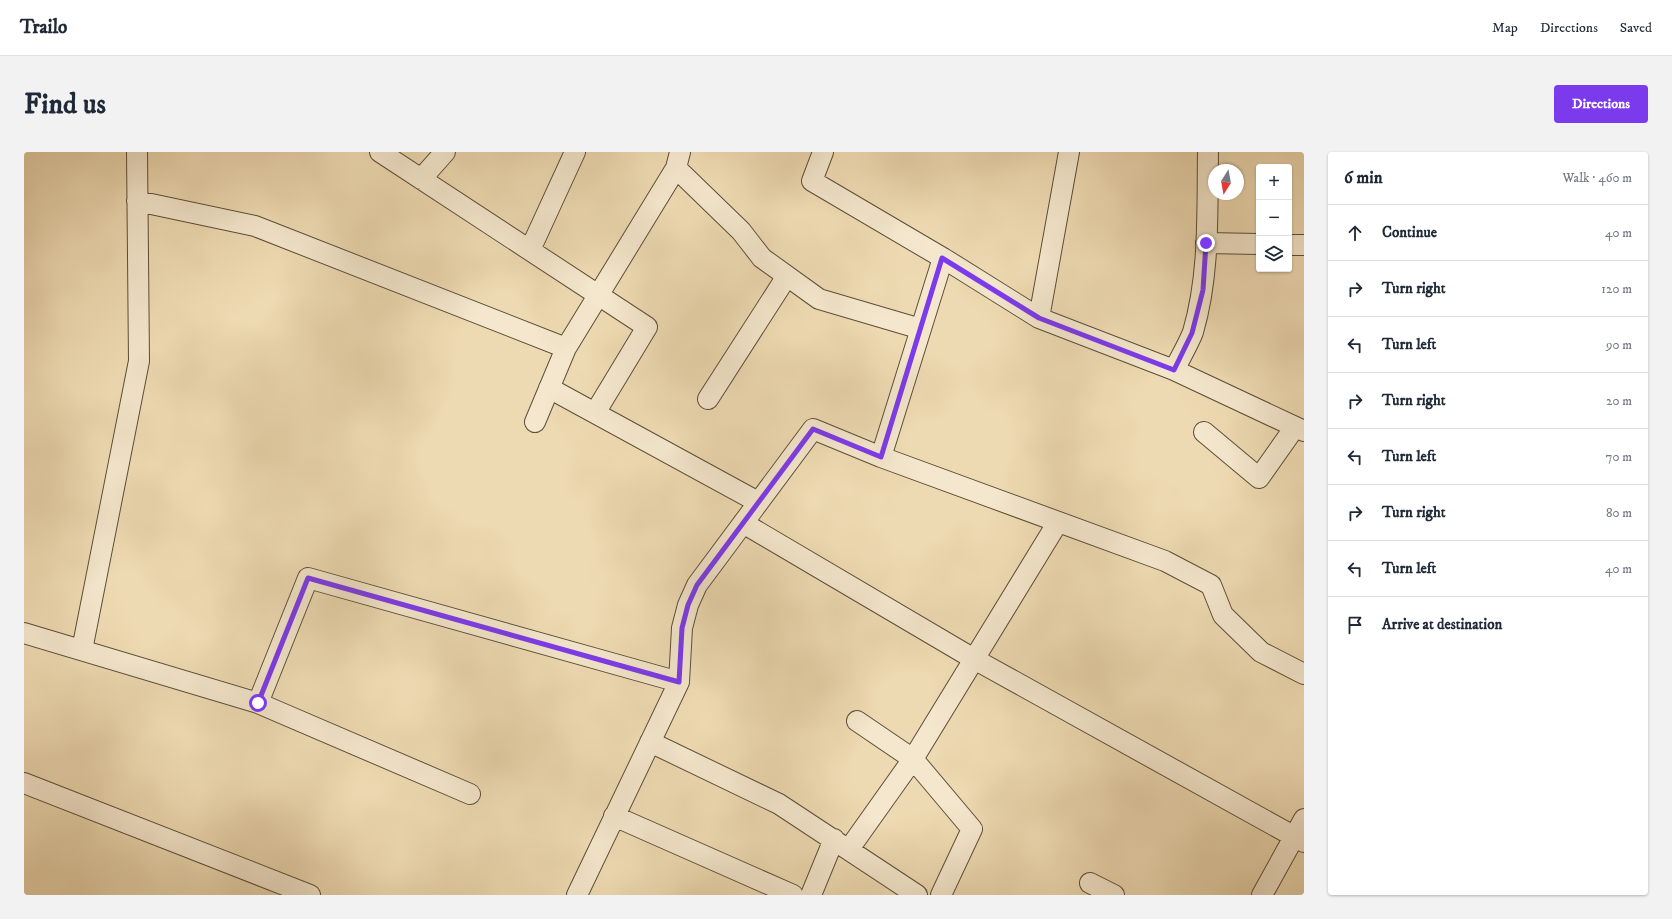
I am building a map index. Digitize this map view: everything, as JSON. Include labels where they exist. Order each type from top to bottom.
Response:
[{"type":"street","points":[[82,650],[139,361],[137,152]]},
{"type":"street","points":[[380,152],[647,327],[595,413]]},
{"type":"street","points":[[421,179],[445,152]]},
{"type":"street","points":[[530,250],[574,152]]},
{"type":"street","points":[[823,152],[812,181],[942,258],[1039,318],[1174,370],[1299,429],[1259,478],[1204,432]]},
{"type":"street","points":[[1039,318],[1069,152]]},
{"type":"street","points":[[1174,370],[1192,333],[1203,290],[1206,243],[1208,152]]},
{"type":"street","points":[[535,422],[566,348],[678,160],[741,231],[762,258],[819,299],[921,329]]},
{"type":"street","points":[[137,201],[255,226],[566,348]]},
{"type":"street","points":[[1206,243],[1256,244]]},
{"type":"street","points":[[1292,245],[1304,245]]},
{"type":"street","points":[[881,457],[942,258]]},
{"type":"street","points":[[708,399],[787,276]]},
{"type":"street","points":[[550,388],[758,502]]},
{"type":"street","points":[[577,895],[679,682],[682,628],[688,605],[697,585],[813,429],[881,457],[1165,561],[1211,585],[1223,615],[1261,652],[1304,674]]},
{"type":"street","points":[[811,895],[841,844],[913,759],[1058,522]]},
{"type":"street","points":[[743,523],[974,659],[1298,839]]},
{"type":"street","points":[[258,703],[308,578],[679,682]]},
{"type":"street","points":[[24,633],[258,703],[470,794]]},
{"type":"street","points":[[857,721],[913,759],[972,829],[941,895]]},
{"type":"street","points":[[650,742],[779,804],[917,895]]},
{"type":"street","points":[[24,784],[310,895]]},
{"type":"street","points":[[614,816],[793,895]]},
{"type":"street","points":[[1262,895],[1298,839],[1304,819]]},
{"type":"street","points":[[1090,883],[1114,895]]},
{"type":"route","points":[[258,703],[308,578],[679,682],[682,628],[688,605],[697,585],[813,429],[881,457],[942,258],[1039,318],[1174,370],[1192,333],[1203,290],[1206,243]]}]
